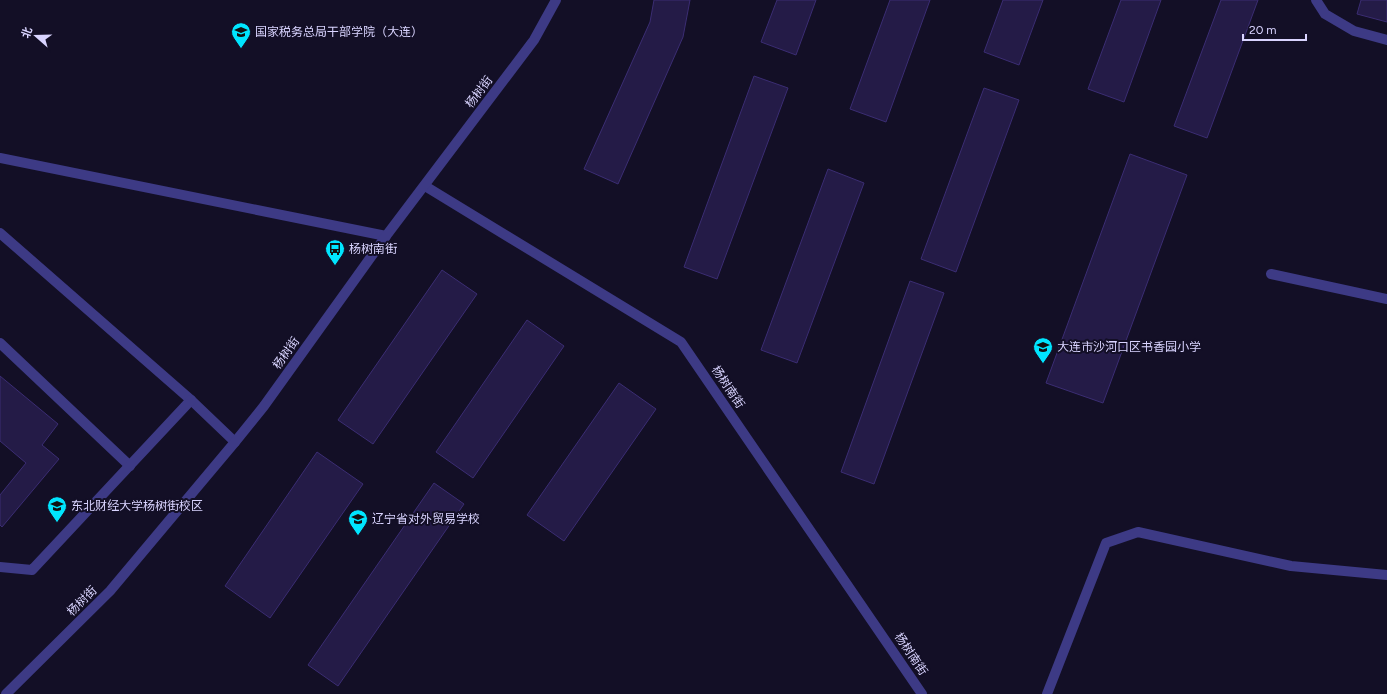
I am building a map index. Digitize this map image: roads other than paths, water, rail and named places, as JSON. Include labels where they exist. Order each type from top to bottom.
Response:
[{"type":"street","name":"杨树街","points":[[6,694],[110,591],[236,442],[264,406],[386,236],[534,40],[556,0]]},
{"type":"street","points":[[1316,0],[1325,14],[1354,31],[1387,40]]},
{"type":"street","points":[[0,158],[386,236]]},
{"type":"street","name":"杨树南街","points":[[425,186],[681,342],[922,694]]},
{"type":"street","points":[[0,233],[191,400],[236,442]]},
{"type":"street","points":[[1271,274],[1387,299]]},
{"type":"street","points":[[0,343],[130,466]]},
{"type":"street","points":[[0,567],[32,570],[191,400]]},
{"type":"street","points":[[1047,694],[1106,543],[1138,532],[1291,566],[1387,575]]},
{"type":"place","name":"国家税务总局干部学院（大连）","points":[[241,49]]},
{"type":"place","name":"杨树南街","points":[[335,266]]},
{"type":"place","name":"大连市沙河口区书香园小学","points":[[1043,364]]},
{"type":"place","name":"东北财经大学杨树街校区","points":[[57,523]]},
{"type":"place","name":"辽宁省对外贸易学校","points":[[358,536]]}]
